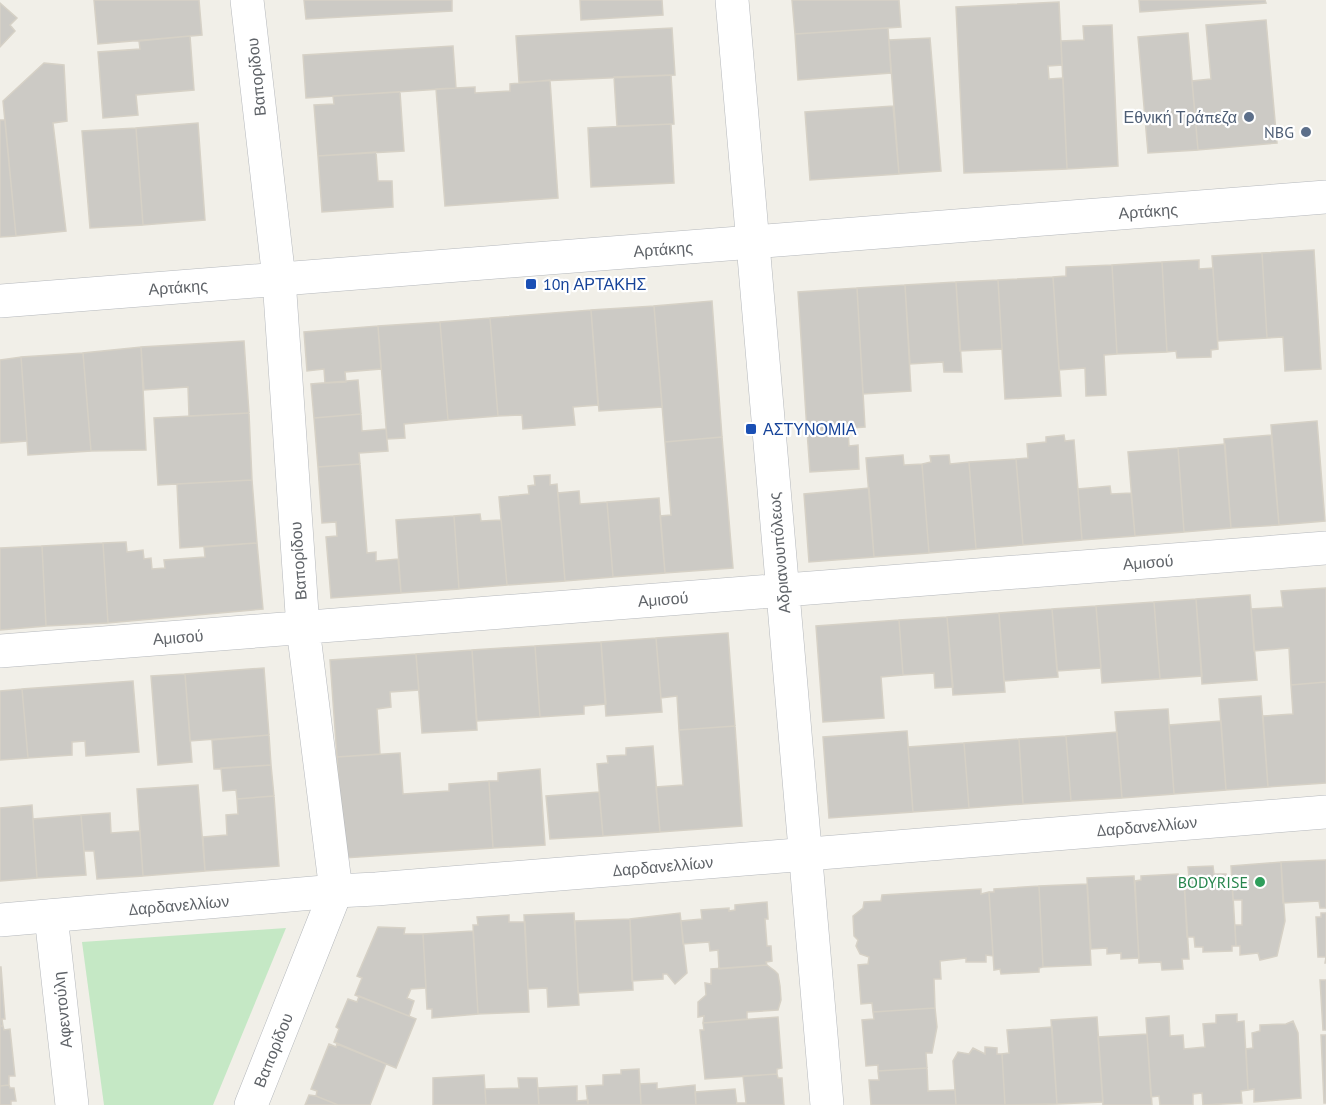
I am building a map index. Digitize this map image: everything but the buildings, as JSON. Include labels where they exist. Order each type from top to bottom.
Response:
[{"type":"street","name":"Βαπορίδου","points":[[248,0],[279,279],[303,628],[336,891],[251,1105]]},
{"type":"street","name":"Αδριανουπόλεως","points":[[732,0],[827,1105]]},
{"type":"street","name":"Αρτάκης","points":[[0,301],[1326,197]]},
{"type":"street","name":"Αμισού","points":[[0,651],[1326,548]]},
{"type":"street","name":"Δαρδανελλίων","points":[[0,920],[1326,812]]},
{"type":"street","name":"Αφεντούλη","points":[[51,916],[72,1105]]},
{"type":"green space","points":[[286,928],[213,1105],[104,1105],[82,942]]},
{"type":"place","name":"Εθνική Τράπεζα","points":[[1249,117]]},
{"type":"place","name":"NBG","points":[[1306,132]]},
{"type":"place","name":"10η ΑΡΤΑΚΗΣ","points":[[531,284]]},
{"type":"place","name":"ΑΣΤΥΝΟΜΙΑ","points":[[751,429]]},
{"type":"place","name":"BODYRISE","points":[[1260,882]]}]
